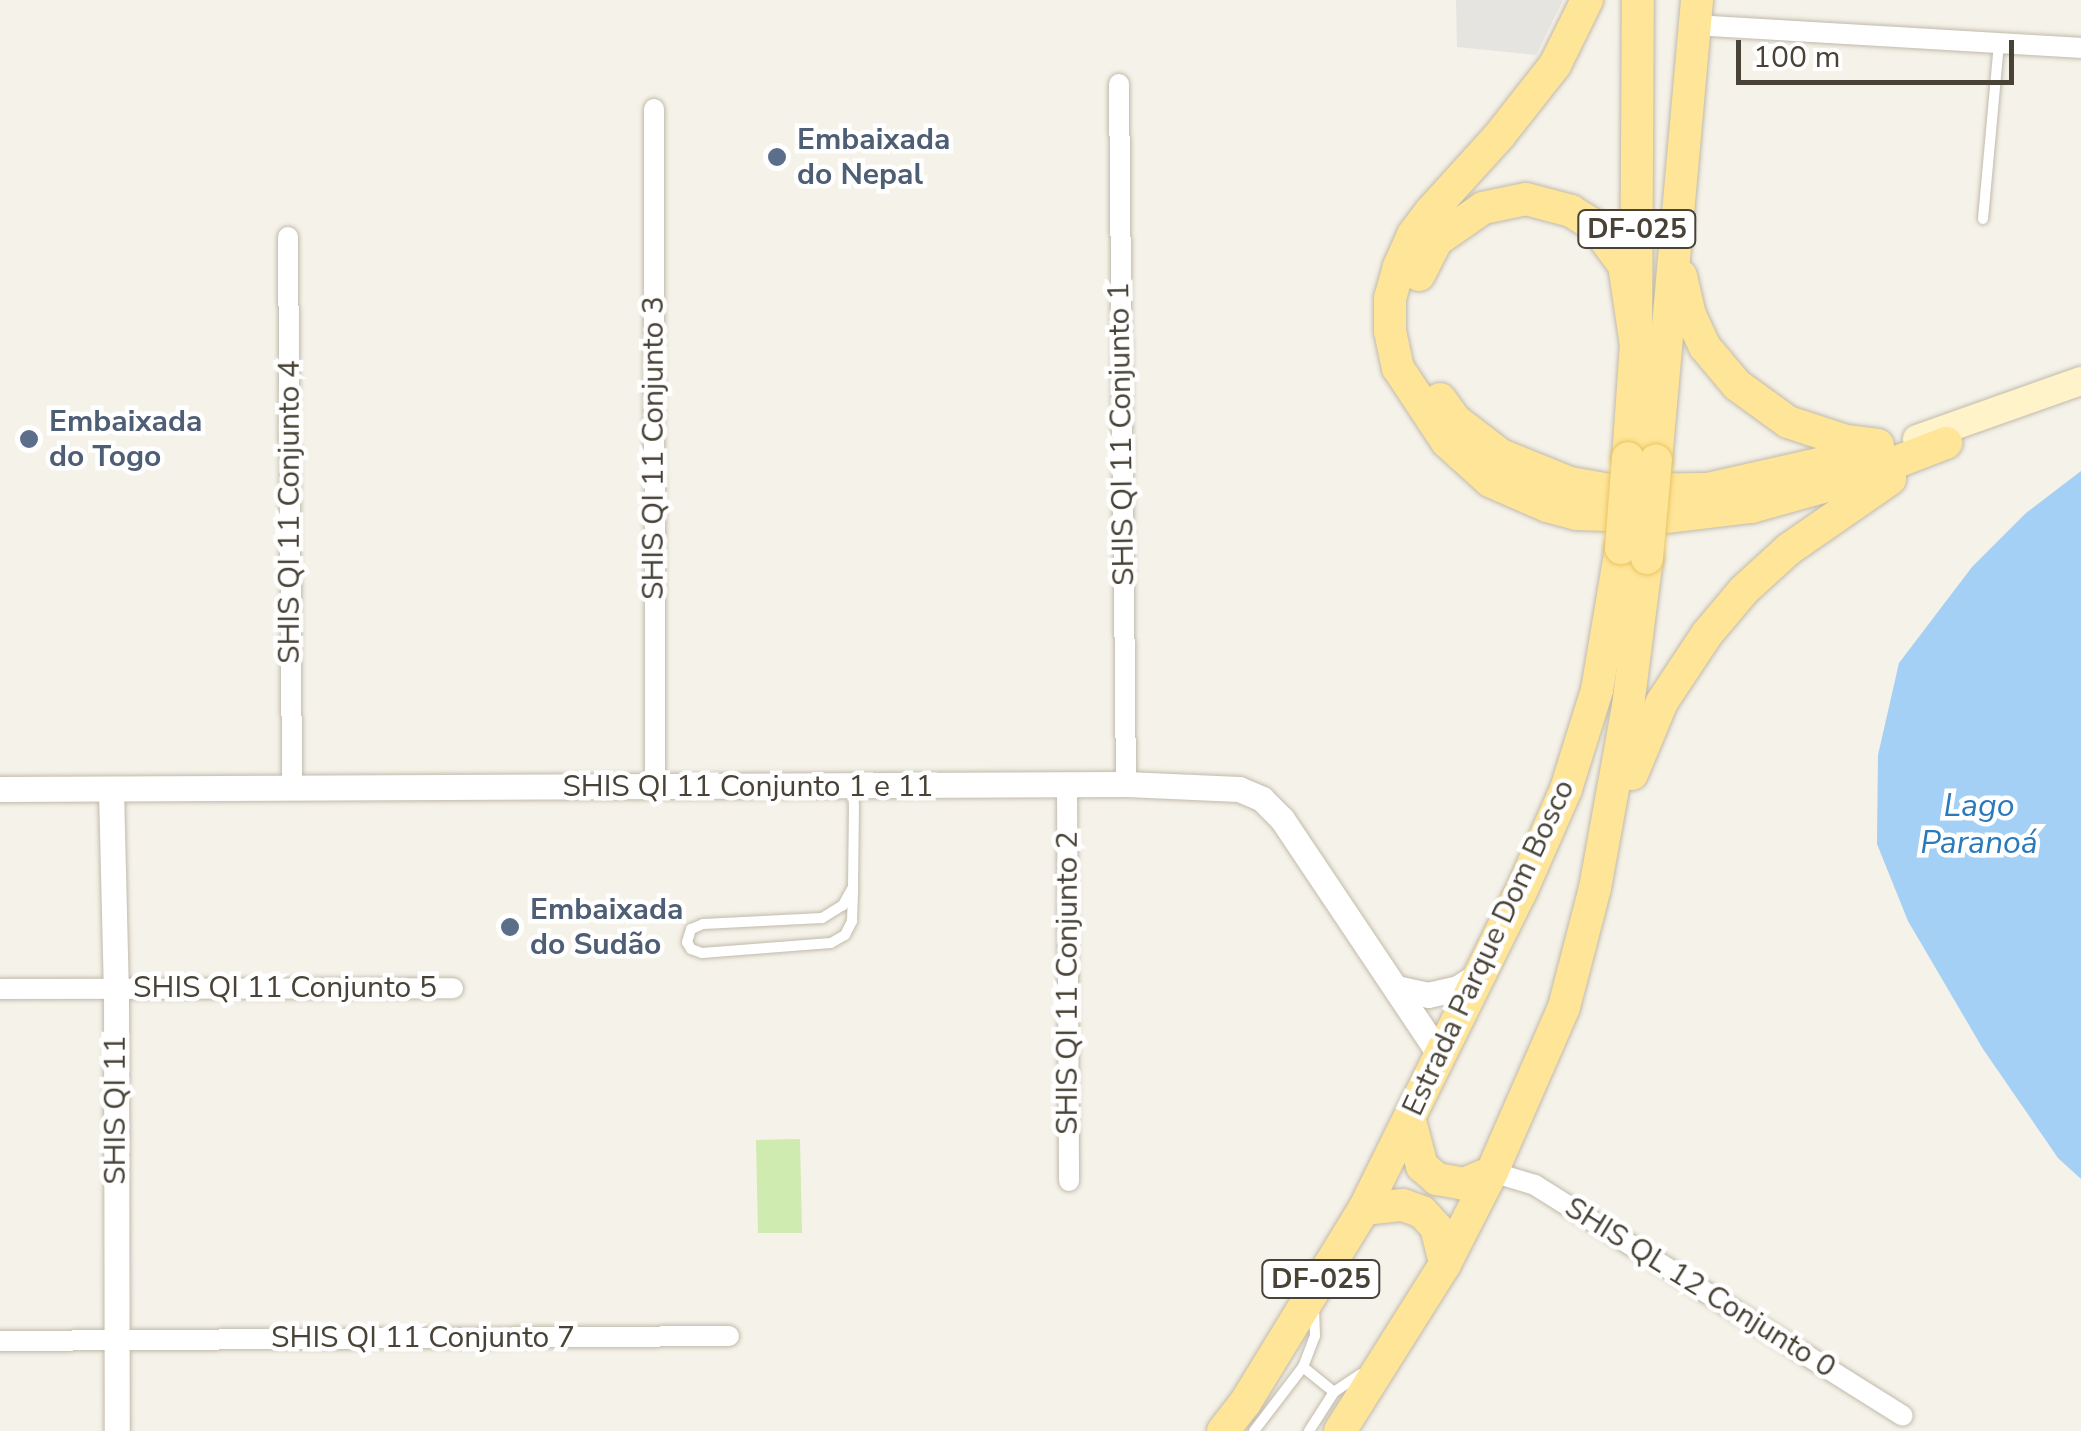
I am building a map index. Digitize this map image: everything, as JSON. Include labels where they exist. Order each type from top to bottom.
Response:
[{"type":"main road","points":[[1587,0],[1555,65],[1500,136],[1413,235],[1390,298],[1390,330],[1398,368],[1447,442],[1490,480],[1546,506],[1577,514],[1666,517],[1751,507],[1852,478],[2081,397]]},
{"type":"main road","name":"Estrada Parque Dom Bosco","points":[[1638,0],[1636,344],[1642,459]]},
{"type":"main road","name":"Estrada Parque Dom Bosco","points":[[1340,1431],[1446,1264],[1492,1172],[1564,1006],[1595,888],[1628,706],[1642,459],[1676,232],[1696,12]]},
{"type":"main road","points":[[1636,344],[1624,265],[1595,226],[1571,211],[1526,199],[1483,208],[1446,232],[1422,263],[1408,323],[1415,362],[1454,420],[1501,454],[1570,484],[1610,490],[1707,489],[1892,447],[2081,381]]},
{"type":"main road","points":[[1676,232],[1690,315],[1719,367],[1788,422],[1846,441],[1892,447]]},
{"type":"main road","points":[[1595,888],[1641,744],[1662,702],[1707,634],[1744,590],[1789,549],[1946,444]]},
{"type":"main road","name":"Estrada Parque Dom Bosco","points":[[1223,1431],[1364,1210],[1481,974],[1566,789],[1634,553]]},
{"type":"main road","points":[[1410,1122],[1422,1166],[1437,1179],[1464,1184],[1492,1172]]},
{"type":"main road","points":[[1364,1210],[1403,1204],[1422,1212],[1436,1227],[1446,1264]]},
{"type":"street","points":[[1696,12],[2081,48]]},
{"type":"street","name":"SHIS QI 11 Conjunto 1","points":[[1118,84],[1126,784]]},
{"type":"street","name":"SHIS QI 11 Conjunto 3","points":[[654,109],[655,787]]},
{"type":"street","name":"SHIS QI 11 Conjunto 4","points":[[288,237],[292,788]]},
{"type":"street","name":"SHIS QI 11 Conjunto 2","points":[[1067,786],[1069,1180]]},
{"type":"street","name":"SHIS QI 11 Conjunto 1 e 11","points":[[0,789],[1217,786],[1262,800],[1282,818],[1440,1055]]},
{"type":"street","name":"SHIS QI 11","points":[[111,790],[116,989],[116,1431]]},
{"type":"street","points":[[1396,988],[1428,995],[1458,988],[1481,974]]},
{"type":"street","name":"SHIS QI 11 Conjunto 5","points":[[0,989],[453,988]]},
{"type":"street","name":"SHIS QL 12 Conjunto 0","points":[[1492,1172],[1535,1184],[1904,1416]]},
{"type":"street","name":"SHIS QI 11 Conjunto 7","points":[[0,1341],[730,1336]]},
{"type":"lane","points":[[1984,219],[2000,43]]},
{"type":"lane","points":[[853,886],[844,905],[822,918],[702,924],[691,930],[687,942],[691,950],[702,953],[831,943],[845,935],[852,921],[853,886],[854,786]]},
{"type":"lane","points":[[1254,1431],[1303,1367],[1315,1336],[1314,1293]]},
{"type":"lane","points":[[1303,1367],[1334,1392]]},
{"type":"lane","points":[[1309,1431],[1334,1392],[1363,1373],[1378,1376]]},
{"type":"green space","points":[[800,1139],[802,1233],[758,1233],[756,1140]]},
{"type":"shaded area","points":[[1456,0],[1563,0],[1536,55],[1457,47]]},
{"type":"water","name":"Lago Paranoá","points":[[2081,471],[2081,1179],[2058,1158],[1983,1049],[1908,921],[1877,844],[1878,755],[1899,663],[1972,567],[2026,513]]},
{"type":"place","name":"Embaixada do Nepal","points":[[777,157]]},
{"type":"place","name":"Embaixada do Togo","points":[[29,439]]},
{"type":"place","name":"Embaixada do Sudão","points":[[510,927]]}]
